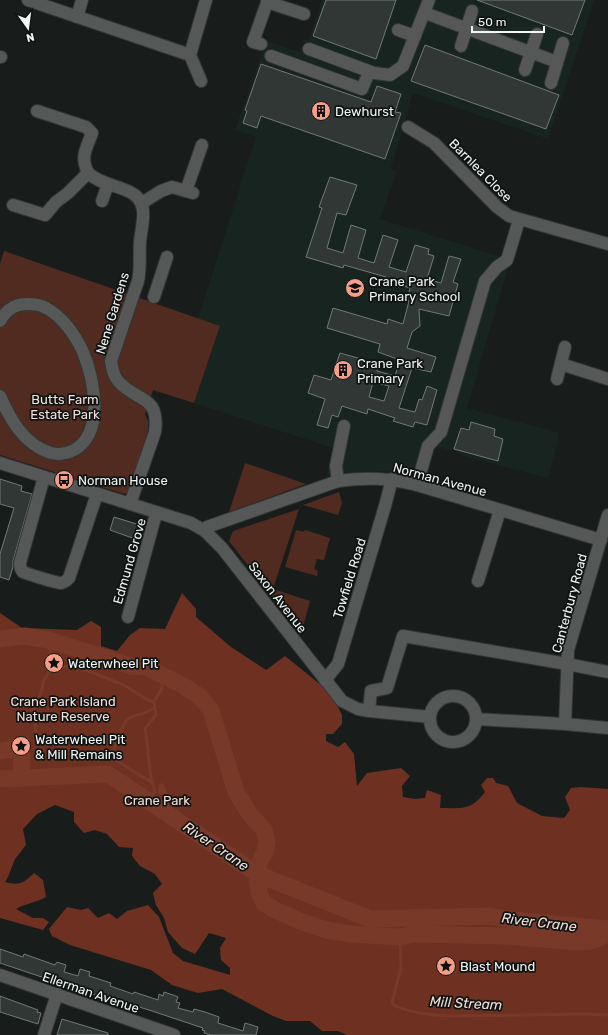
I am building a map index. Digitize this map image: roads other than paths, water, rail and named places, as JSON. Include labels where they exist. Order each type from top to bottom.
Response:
[{"type":"street","points":[[28,0],[190,55]]},
{"type":"street","points":[[77,17],[82,0]]},
{"type":"street","points":[[201,81],[190,55],[206,0]]},
{"type":"street","points":[[312,71],[313,51],[369,72],[390,75],[403,66],[429,0]]},
{"type":"street","points":[[261,44],[253,42],[268,1],[304,14]]},
{"type":"street","points":[[461,46],[472,12]]},
{"type":"street","points":[[425,13],[557,62]]},
{"type":"street","points":[[398,30],[415,36]]},
{"type":"street","points":[[525,70],[537,34]]},
{"type":"street","points":[[551,83],[563,43]]},
{"type":"street","points":[[271,56],[362,89],[369,72]]},
{"type":"street","points":[[37,111],[86,127],[92,133],[84,156],[84,164],[88,173],[94,178],[130,192],[142,203],[161,191],[172,187],[190,192],[202,145]]},
{"type":"street","name":"Barnlea Close","points":[[408,127],[434,143],[497,207],[509,216],[608,244]]},
{"type":"street","points":[[13,205],[44,220],[56,202],[68,193],[88,173]]},
{"type":"street","points":[[102,201],[108,184]]},
{"type":"street","name":"Nene Gardens","points":[[130,504],[155,432],[157,422],[154,410],[147,401],[126,388],[118,381],[112,371],[111,361],[138,281],[140,241],[144,212],[142,203]]},
{"type":"street","points":[[416,485],[428,446],[441,432],[485,281],[497,267],[507,260],[520,220]]},
{"type":"street","points":[[138,281],[156,292],[167,257]]},
{"type":"street","points":[[0,322],[3,315],[10,308],[24,303],[35,304],[46,308],[66,324],[83,351],[93,390],[93,422],[87,438],[77,448],[62,455],[42,450],[22,434],[12,421],[0,396]]},
{"type":"street","points":[[557,379],[565,347]]},
{"type":"street","points":[[561,364],[608,378]]},
{"type":"street","points":[[338,481],[336,466],[344,426]]},
{"type":"street","name":"Saxon Avenue","points":[[0,463],[157,514],[191,523],[205,531],[222,548],[342,701],[358,709],[430,717]]},
{"type":"street","points":[[44,477],[20,563],[20,568],[24,572],[60,583],[65,582],[69,578],[97,494]]},
{"type":"street","name":"Norman Avenue","points":[[205,531],[207,528],[338,481],[359,478],[392,479],[416,485],[601,540]]},
{"type":"street","name":"Towfield Road","points":[[325,680],[338,664],[392,479]]},
{"type":"street","points":[[478,581],[500,510]]},
{"type":"street","name":"Edmund Grove","points":[[128,617],[157,514]]},
{"type":"street","name":"Canterbury Road","points":[[564,724],[568,650],[608,515]]},
{"type":"street","points":[[369,711],[371,691],[387,688],[403,636],[608,672]]},
{"type":"street","points":[[458,696],[466,699],[471,704],[475,712],[476,719],[475,726],[466,738],[452,742],[445,740],[434,731],[430,717],[432,709],[443,698],[458,696]]},
{"type":"street","points":[[476,719],[608,728]]},
{"type":"street","name":"Ellerman Avenue","points":[[0,975],[57,994],[161,1033],[174,1035]]},
{"type":"street","points":[[44,1035],[57,994]]},
{"type":"waterway","points":[[0,639],[24,636],[49,640],[131,666],[146,667],[182,685],[199,696],[211,710],[236,792],[249,813],[264,830],[267,842],[265,852],[259,863],[257,874],[259,893],[264,903],[275,910],[326,930],[351,934],[400,937],[415,934],[506,936],[577,942],[590,941],[608,933]]},
{"type":"waterway","points":[[45,639],[53,657],[55,669],[50,671],[44,680],[40,696],[33,707],[36,733],[54,744],[73,751],[91,756],[109,756],[151,782]]},
{"type":"waterway","points":[[55,669],[68,666],[91,672],[124,685],[146,699],[154,702]]},
{"type":"waterway","points":[[151,796],[155,792],[152,784],[145,729],[156,715],[154,702],[162,688],[161,675]]},
{"type":"waterway","points":[[109,756],[116,745],[123,725],[127,720],[155,707]]},
{"type":"waterway","name":"River Crane","points":[[0,751],[14,749],[20,751],[22,757],[21,778]]},
{"type":"waterway","name":"River Crane","points":[[0,779],[108,774],[257,874],[370,919],[490,916],[512,920],[608,929]]},
{"type":"waterway","name":"Mill Stream","points":[[400,937],[401,968],[392,1002],[394,1005],[401,1008],[422,1014],[453,1016],[608,1015]]},
{"type":"place","name":"Dewhurst","points":[[321,111]]},
{"type":"place","name":"Crane Park Primary School","points":[[355,288]]},
{"type":"place","name":"Crane Park Primary","points":[[343,370]]},
{"type":"place","name":"Norman House","points":[[64,480]]},
{"type":"place","name":"Waterwheel Pit","points":[[54,663]]},
{"type":"place","name":"Waterwheel Pit & Mill Remains","points":[[21,746]]},
{"type":"place","name":"Blast Mound","points":[[446,966]]},
{"type":"park label","name":"Butts Farm Estate Park","points":[[65,406]]},
{"type":"park label","name":"Crane Park Island Nature Reserve","points":[[63,708]]},
{"type":"park label","name":"Crane Park","points":[[157,800]]}]
